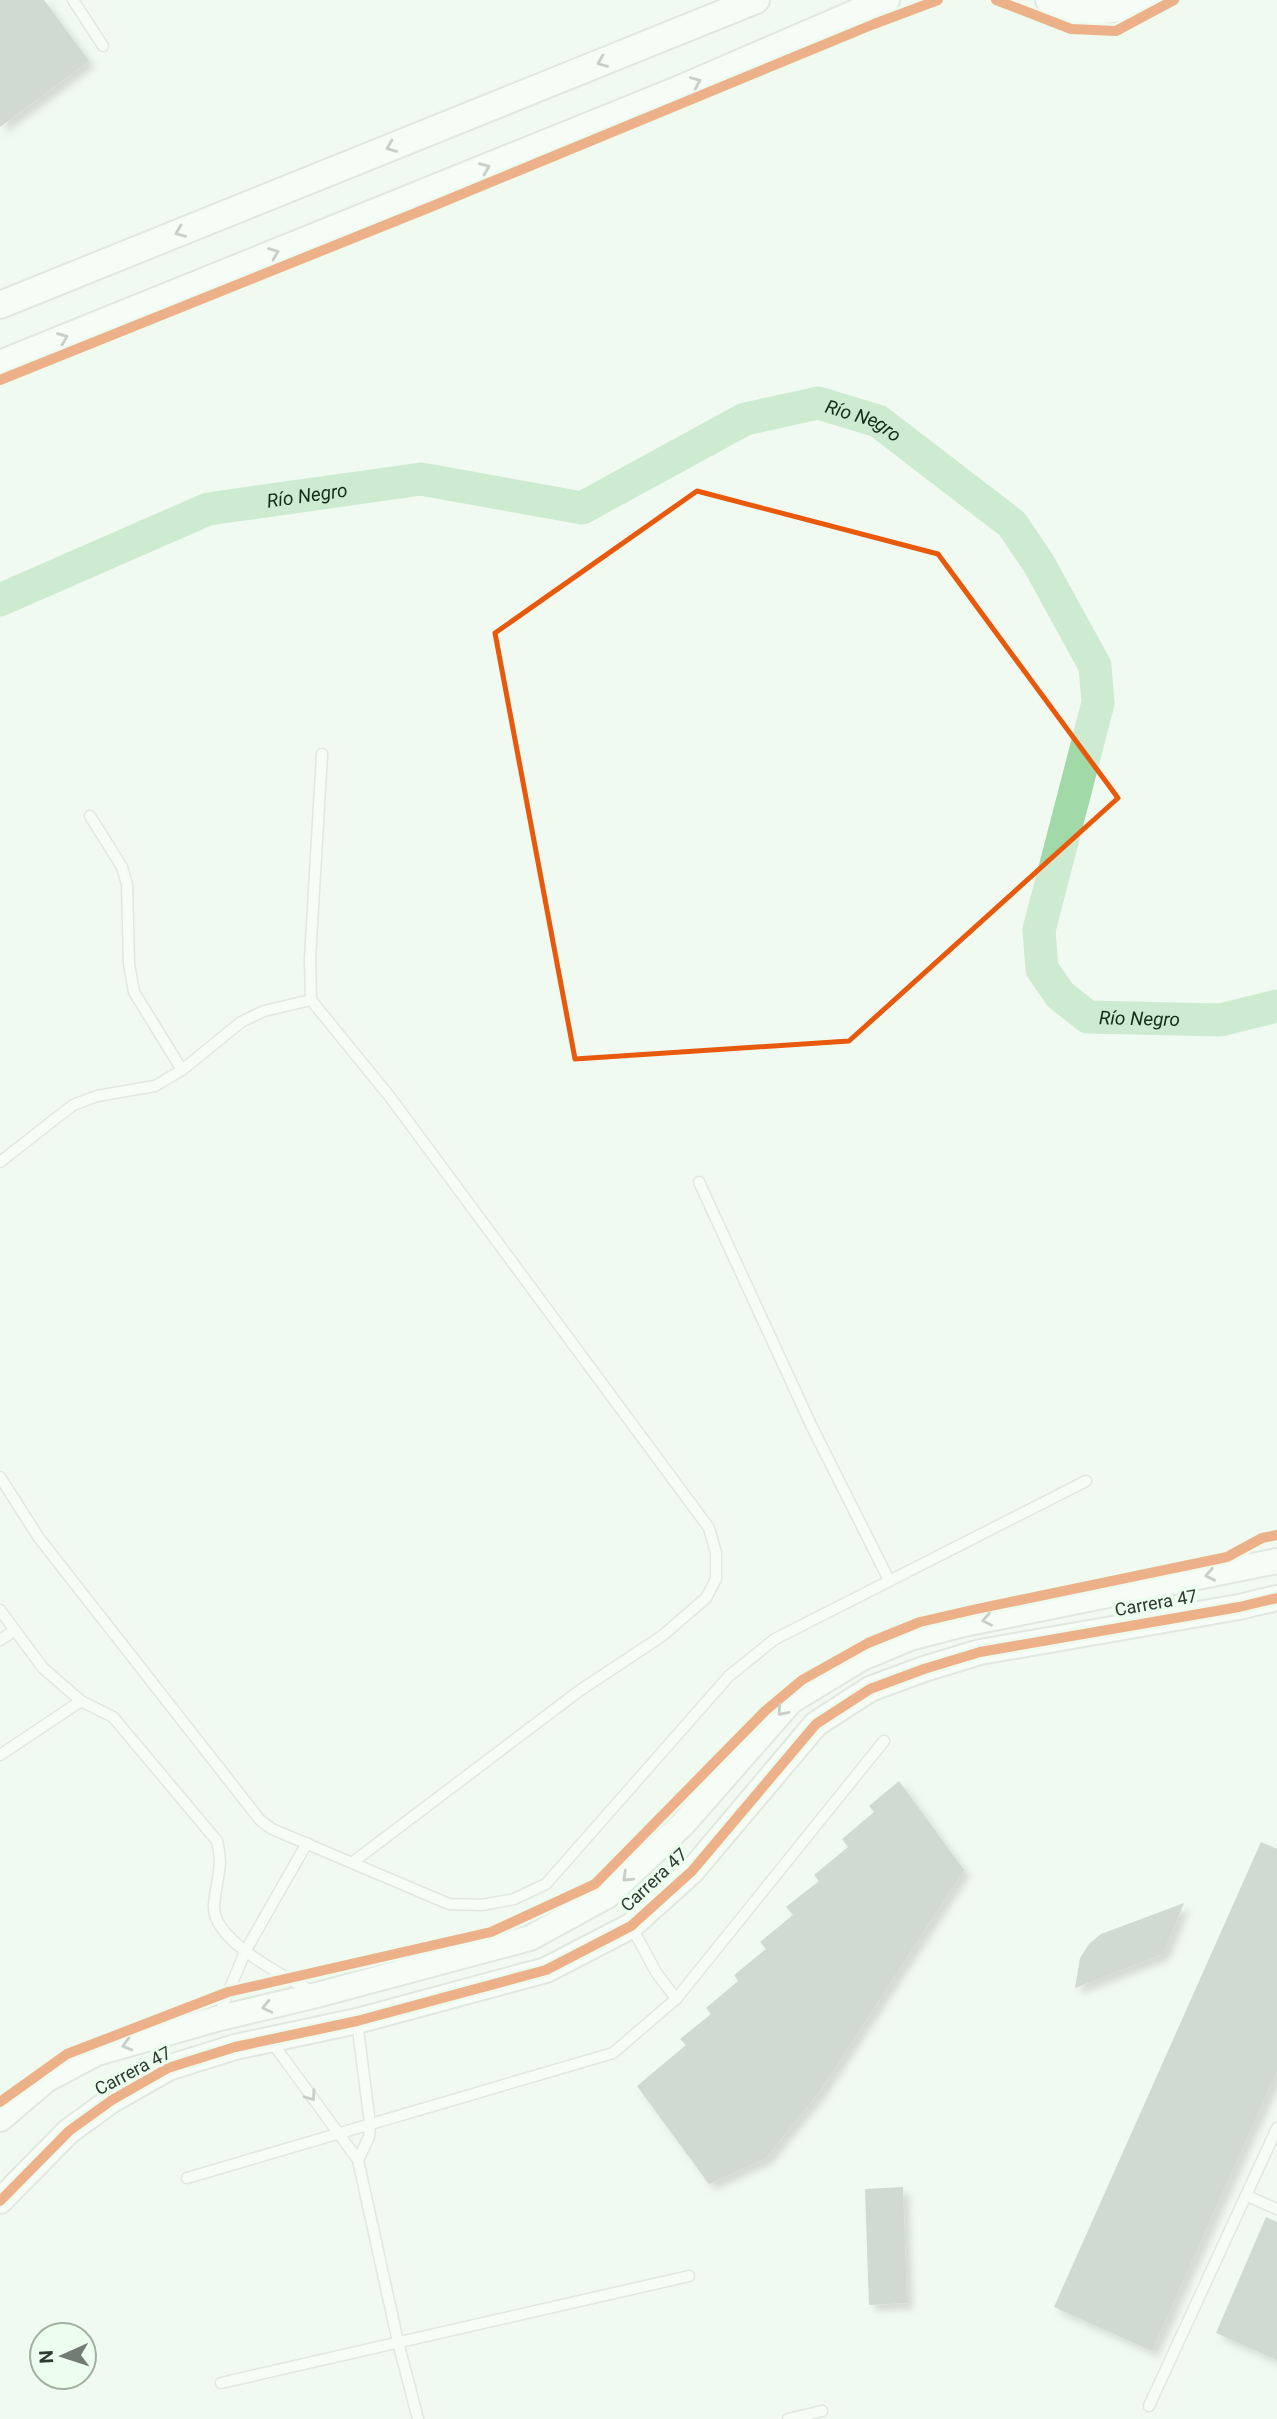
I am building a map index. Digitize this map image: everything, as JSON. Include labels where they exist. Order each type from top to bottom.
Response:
[{"type":"main road","points":[[0,305],[756,0]]},
{"type":"main road","points":[[0,364],[680,89],[887,0]]},
{"type":"main road","points":[[1049,0],[1058,5],[1100,12],[1143,4],[1149,0]]},
{"type":"street","name":"Carrera 47","points":[[0,2119],[46,2080],[97,2053],[216,2019],[530,1938],[607,1896],[683,1824],[790,1701],[862,1658],[910,1638],[964,1624],[1277,1561]]},
{"type":"street","name":"Carrera 47","points":[[0,2201],[69,2131],[112,2100],[168,2068],[234,2047],[357,2021],[546,1969],[631,1926],[692,1871],[816,1724],[870,1689],[924,1668],[979,1652],[1277,1598]]},
{"type":"lane","points":[[73,0],[103,46]]},
{"type":"lane","points":[[322,754],[310,959],[311,1000],[390,1097],[701,1517],[709,1528],[716,1553],[716,1579],[706,1598],[689,1614],[662,1636],[579,1691],[353,1862]]},
{"type":"lane","points":[[90,816],[122,867],[127,884],[129,964],[134,992],[182,1070]]},
{"type":"lane","points":[[0,1162],[73,1105],[97,1097],[155,1086],[182,1070],[241,1022],[264,1011],[311,1000]]},
{"type":"lane","points":[[699,1182],[812,1427],[889,1580]]},
{"type":"lane","points":[[0,1477],[39,1538],[260,1820],[272,1829],[449,1904],[482,1905],[514,1899],[546,1884],[729,1676],[775,1639],[1086,1480]]},
{"type":"lane","points":[[0,1610],[43,1668],[81,1701],[113,1717],[216,1842],[222,1859],[214,1908],[216,1922],[225,1934],[270,1969],[317,1995]]},
{"type":"lane","points":[[0,1640],[14,1632]]},
{"type":"lane","points":[[0,1755],[81,1701]]},
{"type":"lane","points":[[187,2178],[613,2053],[676,1999],[884,1741]]},
{"type":"lane","points":[[216,2019],[246,1950],[307,1843]]},
{"type":"lane","points":[[631,1926],[656,1972],[676,1999]]},
{"type":"lane","points":[[357,2021],[370,2124],[369,2137],[358,2160]]},
{"type":"lane","points":[[271,2040],[358,2160],[398,2342],[418,2419]]},
{"type":"lane","points":[[1149,2406],[1277,2128]]},
{"type":"lane","points":[[1247,2196],[1277,2209]]},
{"type":"lane","points":[[221,2383],[689,2276]]},
{"type":"lane","points":[[788,2419],[822,2411]]},
{"type":"highlighted area","points":[[697,491],[938,554],[1118,798],[849,1041],[575,1059],[495,633]]},
{"type":"building","points":[[0,0],[44,0],[89,61],[0,127]]},
{"type":"building","points":[[899,1781],[964,1870],[820,2091],[766,2158],[709,2184],[637,2086],[686,2045],[680,2039],[711,2014],[706,2008],[738,1981],[734,1975],[766,1949],[760,1942],[793,1915],[786,1907],[819,1881],[814,1875],[848,1847],[842,1839],[874,1812],[869,1806]]},
{"type":"building","points":[[1261,1842],[1277,1849],[1277,2071],[1152,2351],[1054,2307]]},
{"type":"building","points":[[1184,1903],[1163,1954],[1075,1988],[1080,1958],[1089,1944],[1101,1934]]},
{"type":"building","points":[[903,2187],[907,2303],[869,2305],[865,2189]]},
{"type":"building","points":[[1266,2217],[1277,2222],[1277,2360],[1216,2333]]},
{"type":"waterway","name":"Río Negro","points":[[0,600],[208,509],[421,479],[582,508],[745,419],[818,403],[878,421],[1012,524],[1039,564],[1095,666],[1098,703],[1039,930],[1042,969],[1060,995],[1088,1017],[1220,1020],[1277,1006]]},
{"type":"cycle path","points":[[0,380],[938,0]]},
{"type":"cycle path","points":[[996,0],[1071,29],[1116,31],[1174,0]]},
{"type":"cycle path","points":[[0,2102],[67,2054],[228,1992],[491,1932],[595,1884],[765,1711],[802,1680],[868,1643],[920,1622],[1227,1557],[1262,1538],[1277,1535]]},
{"type":"cycle path","points":[[0,2201],[69,2131],[112,2100],[168,2068],[235,2047],[357,2021],[546,1970],[631,1926],[692,1871],[816,1724],[870,1689],[980,1652],[1277,1598]]}]
